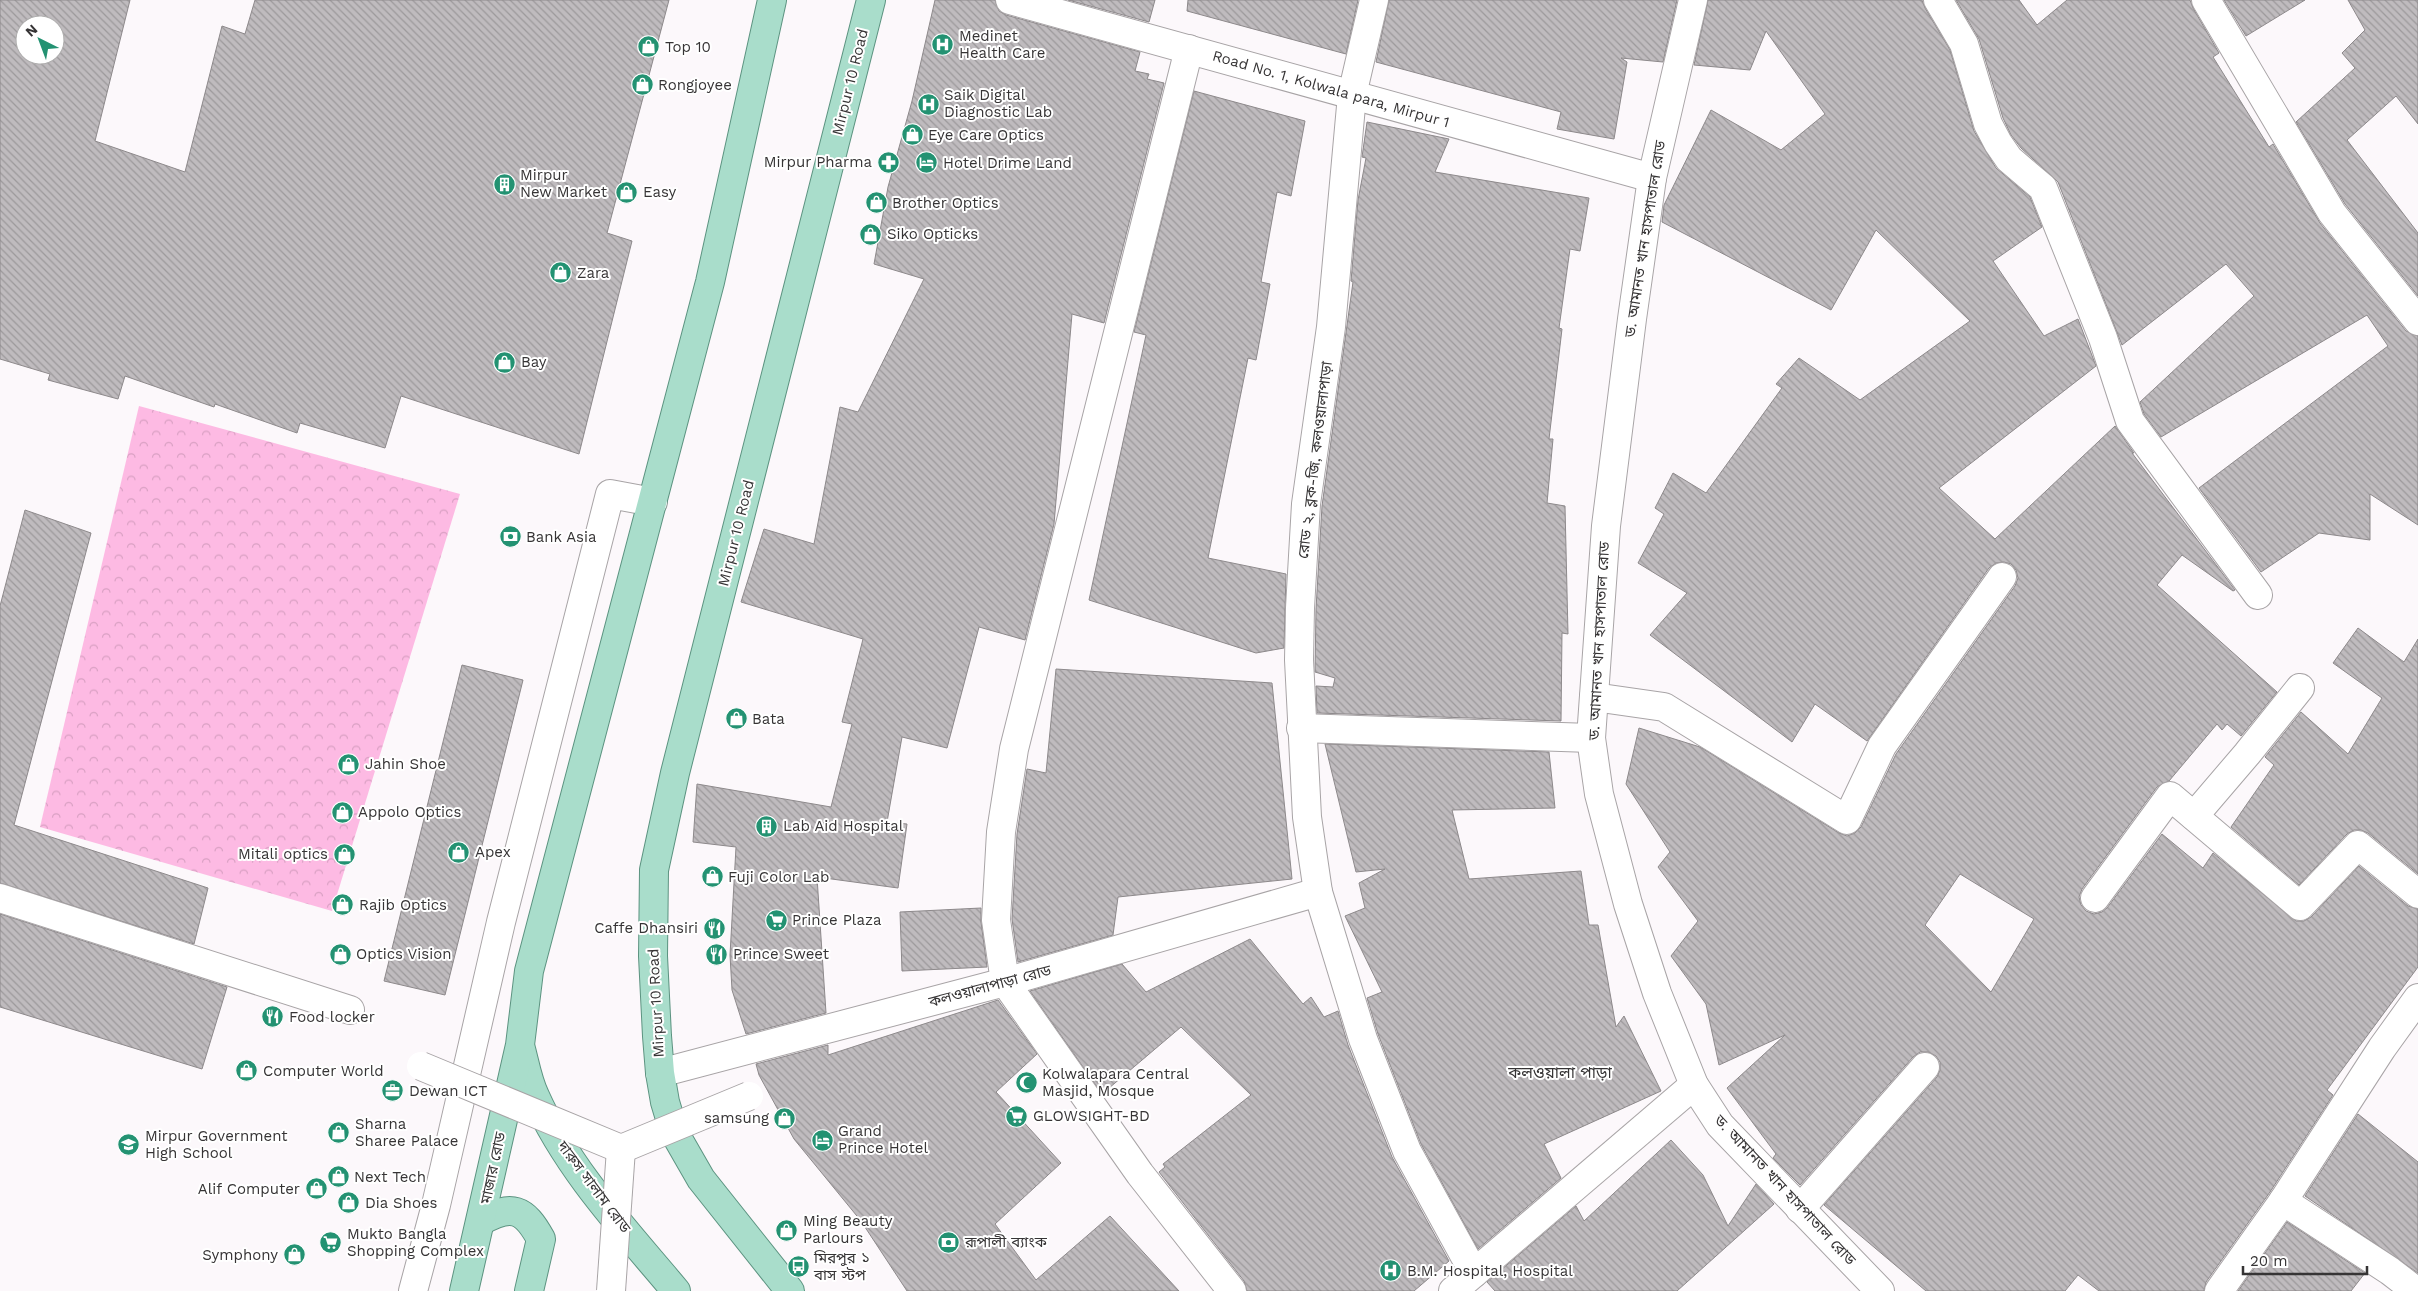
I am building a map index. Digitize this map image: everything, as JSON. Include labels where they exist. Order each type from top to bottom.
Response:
[{"type":"main road","points":[[520,1045],[529,971],[710,282],[772,0]]},
{"type":"main road","name":"Mirpur 10 Road","points":[[660,1073],[653,956],[654,870],[675,773],[871,0]]},
{"type":"main road","name":"মাজার রোড","points":[[464,1291],[482,1221],[520,1045]]},
{"type":"main road","name":"দারুস সালাম রোড","points":[[520,1045],[534,1095],[562,1148],[607,1208],[676,1291]]},
{"type":"main road","points":[[660,1073],[674,1132],[689,1160],[790,1291]]},
{"type":"main road","points":[[482,1221],[500,1211],[519,1212],[533,1224],[541,1239],[529,1291]]},
{"type":"street","name":"Road No. 1, Kolwala para, Mirpur 1","points":[[1010,0],[1652,178]]},
{"type":"street","name":"রোড ২, ব্লক-জি, কলওয়ালাপাড়া","points":[[1374,0],[1352,95],[1331,327],[1306,504],[1300,608],[1301,728],[1307,817],[1318,892],[1363,1039],[1462,1285]]},
{"type":"street","name":"ড. আমানত খান হাসপাতাল রোড","points":[[1693,0],[1652,178],[1606,526],[1591,738],[1599,794],[1628,904],[1657,992],[1694,1085],[1720,1125],[1880,1291]]},
{"type":"street","points":[[1938,0],[1964,44],[1988,124],[1998,143],[2009,159],[2043,188],[2103,338],[2130,422],[2258,595]]},
{"type":"street","points":[[2206,0],[2332,213],[2418,321]]},
{"type":"street","points":[[1189,49],[1014,749],[1001,832],[996,920],[1005,982],[1140,1174],[1232,1291]]},
{"type":"street","points":[[413,1291],[436,1205],[501,922],[610,494],[653,502]]},
{"type":"street","points":[[1594,698],[1664,707],[1847,820],[1882,746],[2002,577]]},
{"type":"street","points":[[2194,816],[2300,688]]},
{"type":"street","points":[[1301,728],[1591,738]]},
{"type":"street","points":[[2095,898],[2170,796],[2300,906],[2358,845],[2418,894]]},
{"type":"street","name":"কলওয়ালাপাড়া রোড","points":[[660,1073],[1005,982],[1318,892]]},
{"type":"street","points":[[0,898],[350,1010]]},
{"type":"street","points":[[2218,1291],[2283,1201],[2382,1048],[2418,998]]},
{"type":"street","points":[[421,1066],[621,1149],[749,1096]]},
{"type":"street","points":[[1800,1209],[1925,1067]]},
{"type":"street","points":[[1462,1285],[1694,1085]]},
{"type":"street","points":[[611,1291],[621,1149]]},
{"type":"street","points":[[2283,1201],[2390,1271],[2416,1291]]},
{"type":"green space","points":[[139,406],[460,494],[332,911],[40,827]]},
{"type":"building","points":[[0,0],[130,0],[95,141],[185,172],[222,26],[245,34],[255,0],[669,0],[607,233],[632,241],[579,454],[401,396],[385,448],[300,423],[297,433],[215,404],[214,407],[125,376],[118,399],[48,380],[50,374],[0,359]]},
{"type":"building","points":[[935,0],[995,0],[999,11],[1006,15],[1140,52],[1135,71],[1149,74],[1147,79],[1164,83],[1104,323],[1072,314],[1054,524],[1025,640],[979,627],[947,748],[902,737],[887,822],[907,824],[898,888],[817,877],[826,1013],[746,1034],[732,990],[730,955],[736,847],[693,842],[697,784],[831,807],[852,724],[842,722],[863,639],[741,602],[764,529],[814,544],[840,407],[858,412],[924,279],[874,264],[888,187],[912,101]]},
{"type":"building","points":[[1068,0],[1155,0],[1149,22]]},
{"type":"building","points":[[1188,0],[1358,0],[1346,54],[1187,11]]},
{"type":"building","points":[[1389,0],[1677,0],[1663,62],[1621,58],[1627,62],[1614,139],[1557,129],[1561,112],[1376,62]]},
{"type":"building","points":[[1708,0],[1922,0],[1950,50],[1974,131],[1996,168],[2030,197],[2042,227],[1993,261],[2044,336],[2078,319],[2096,366],[1939,488],[1995,539],[2115,426],[2134,453],[2132,453],[2235,590],[2233,591],[2182,555],[2157,585],[2277,692],[2241,736],[2227,724],[2222,730],[2217,724],[2169,781],[2157,787],[2082,889],[2079,897],[2081,905],[2086,911],[2094,914],[2102,912],[2107,908],[2162,834],[2203,868],[2213,853],[2296,921],[2304,921],[2311,917],[2359,866],[2408,906],[2418,909],[2418,967],[2327,1090],[2333,1095],[2270,1192],[2206,1282],[2204,1291],[2099,1291],[2078,1275],[2065,1291],[1926,1291],[1824,1205],[1937,1077],[1940,1070],[1940,1062],[1936,1056],[1928,1052],[1920,1052],[1913,1057],[1800,1185],[1773,1158],[1776,1154],[1727,1088],[1785,1035],[1719,1065],[1706,1004],[1671,956],[1698,921],[1658,867],[1670,852],[1626,784],[1639,728],[1700,747],[1839,833],[1847,836],[1855,833],[1861,827],[1896,754],[2015,586],[2018,578],[2016,570],[2011,564],[2004,562],[1996,563],[1989,568],[1867,741],[1815,704],[1792,742],[1650,635],[1687,593],[1638,563],[1664,514],[1655,508],[1673,473],[1706,493],[1782,388],[1776,384],[1799,358],[1860,400],[1970,321],[1876,230],[1831,310],[1662,222],[1664,205],[1711,110],[1781,150],[1825,114],[1766,31],[1750,70],[1694,65]],"holes":[[[1960,874],[2034,919],[1991,992],[1925,925]]]},
{"type":"building","points":[[1956,0],[2019,0],[2037,25],[2067,0],[2190,0],[2219,53],[2213,57],[2269,147],[2273,144],[2320,223],[2406,331],[2418,336],[2418,525],[2370,494],[2370,540],[2319,533],[2261,572],[2199,488],[2388,346],[2367,315],[2161,437],[2144,414],[2140,402],[2254,296],[2226,264],[2122,345],[2058,182],[2021,148],[2011,135],[2003,118],[1979,39]]},
{"type":"building","points":[[2224,0],[2305,0],[2246,36]]},
{"type":"building","points":[[2348,0],[2418,0],[2418,124],[2396,96],[2347,140],[2418,233],[2418,296],[2345,204],[2296,122],[2355,68],[2342,53],[2365,30]]},
{"type":"building","points":[[1194,91],[1305,121],[1291,196],[1277,192],[1261,282],[1270,284],[1256,360],[1248,358],[1208,558],[1286,574],[1284,648],[1256,653],[1089,600],[1146,335],[1134,332]]},
{"type":"building","points":[[1367,122],[1449,139],[1435,172],[1589,198],[1580,251],[1570,249],[1559,328],[1562,329],[1549,439],[1553,439],[1547,503],[1565,506],[1568,634],[1562,633],[1561,721],[1317,713],[1316,686],[1333,687],[1335,678],[1315,672],[1316,609],[1322,506],[1353,282],[1351,281],[1358,200],[1366,158],[1362,157]]},
{"type":"building","points":[[25,510],[91,533],[14,825],[208,888],[194,944],[0,883],[0,606]]},
{"type":"building","points":[[2358,628],[2404,662],[2418,639],[2418,874],[2368,833],[2354,830],[2347,834],[2299,885],[2231,827],[2274,765],[2265,757],[2301,712],[2348,754],[2382,698],[2333,663]]},
{"type":"building","points":[[462,665],[523,680],[445,995],[384,981]]},
{"type":"building","points":[[1056,669],[1272,683],[1292,879],[1118,897],[1113,935],[1018,962],[1012,919],[1017,834],[1027,769],[1046,773]]},
{"type":"building","points":[[1325,744],[1549,752],[1555,808],[1452,810],[1469,879],[1581,871],[1589,925],[1598,925],[1616,1027],[1624,1016],[1661,1091],[1544,1144],[1561,1178],[1478,1249],[1421,1144],[1378,1034],[1367,998],[1382,992],[1345,916],[1365,908],[1359,883],[1385,869],[1356,872]]},
{"type":"building","points":[[981,908],[987,967],[902,971],[900,912]]},
{"type":"building","points":[[0,914],[227,987],[202,1069],[0,1007]]},
{"type":"building","points":[[1250,939],[1303,1004],[1311,997],[1324,1017],[1338,1011],[1348,1045],[1392,1157],[1449,1261],[1414,1291],[1247,1291],[1244,1281],[1159,1172],[1165,1167],[1163,1164],[1251,1095],[1181,1027],[1102,1094],[1030,991],[1122,964],[1146,992]]},
{"type":"building","points":[[998,1000],[1037,1054],[996,1092],[1061,1163],[995,1224],[1036,1280],[1110,1216],[1179,1291],[907,1291],[861,1221],[794,1139],[759,1075],[756,1064],[828,1045],[828,1055]]},
{"type":"building","points":[[2358,1114],[2418,1162],[2418,1273],[2305,1196]]},
{"type":"building","points":[[1671,1140],[1703,1175],[1728,1226],[1756,1184],[1774,1204],[1677,1291],[1495,1291],[1487,1282],[1576,1206],[1584,1221]]},
{"type":"building","points":[[2287,1222],[2365,1273],[2351,1291],[2238,1291]]},
{"type":"place","name":"Medinet Health Care","points":[[943,45]]},
{"type":"place","name":"Top 10","points":[[649,47]]},
{"type":"place","name":"Rongjoyee","points":[[642,85]]},
{"type":"place","name":"Saik Digital Diagnostic Lab","points":[[928,104]]},
{"type":"place","name":"Eye Care Optics","points":[[912,135]]},
{"type":"place","name":"Mirpur Pharma","points":[[888,162]]},
{"type":"place","name":"Hotel Drime Land","points":[[927,163]]},
{"type":"place","name":"Mirpur New Market","points":[[504,184]]},
{"type":"place","name":"Easy","points":[[627,192]]},
{"type":"place","name":"Brother Optics","points":[[876,203]]},
{"type":"place","name":"Siko Opticks","points":[[871,234]]},
{"type":"place","name":"Zara","points":[[561,273]]},
{"type":"place","name":"Bay","points":[[505,362]]},
{"type":"place","name":"Bank Asia","points":[[510,537]]},
{"type":"place","name":"Bata","points":[[736,719]]},
{"type":"place","name":"Jahin Shoe","points":[[349,764]]},
{"type":"place","name":"Appolo Optics","points":[[342,812]]},
{"type":"place","name":"Lab Aid Hospital","points":[[767,826]]},
{"type":"place","name":"Apex","points":[[459,852]]},
{"type":"place","name":"Mitali optics","points":[[344,854]]},
{"type":"place","name":"Fuji Color Lab","points":[[712,877]]},
{"type":"place","name":"Rajib Optics","points":[[343,905]]},
{"type":"place","name":"Prince Plaza","points":[[776,920]]},
{"type":"place","name":"Caffe Dhansiri","points":[[714,928]]},
{"type":"place","name":"Optics Vision","points":[[340,954]]},
{"type":"place","name":"Prince Sweet","points":[[717,954]]},
{"type":"place","name":"Food locker","points":[[273,1017]]},
{"type":"place","name":"Computer World","points":[[247,1071]]},
{"type":"place","name":"Kolwalapara Central Masjid, Mosque","points":[[1026,1083]]},
{"type":"place","name":"Dewan ICT","points":[[393,1091]]},
{"type":"place","name":"GLOWSIGHT-BD","points":[[1017,1116]]},
{"type":"place","name":"samsung","points":[[785,1118]]},
{"type":"place","name":"Sharna Sharee Palace","points":[[339,1133]]},
{"type":"place","name":"Grand Prince Hotel","points":[[822,1140]]},
{"type":"place","name":"Mirpur Government High School","points":[[129,1145]]},
{"type":"place","name":"Next Tech","points":[[338,1177]]},
{"type":"place","name":"Alif Computer","points":[[316,1189]]},
{"type":"place","name":"Dia Shoes","points":[[349,1203]]},
{"type":"place","name":"Ming Beauty Parlours","points":[[787,1230]]},
{"type":"place","name":"রূপালী ব্যাংক","points":[[949,1242]]},
{"type":"place","name":"Mukto Bangla Shopping Complex","points":[[331,1243]]},
{"type":"place","name":"Symphony","points":[[294,1255]]},
{"type":"place","name":"মিরপুর ১ বাস স্টপ","points":[[798,1267]]},
{"type":"place","name":"B.M. Hospital, Hospital","points":[[1391,1271]]},
{"type":"district","name":"কলওয়ালা পাড়া","points":[[1560,1072]]}]
